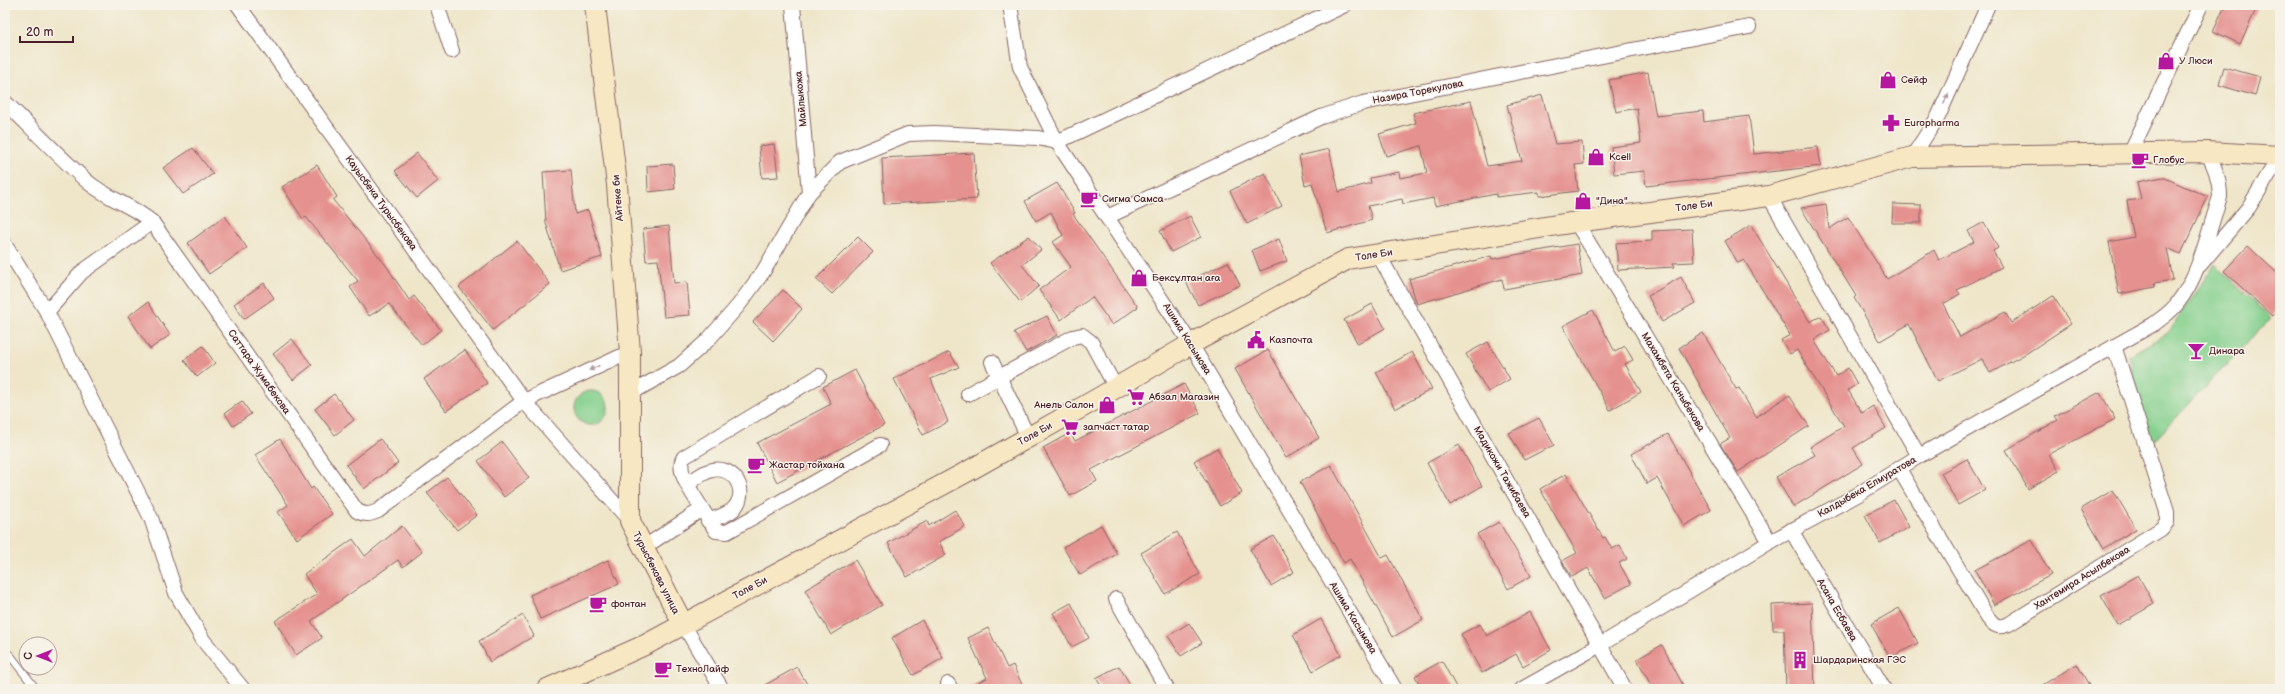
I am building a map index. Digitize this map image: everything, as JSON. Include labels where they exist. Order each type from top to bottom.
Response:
[{"type":"street","name":"Кауысбека Турысбекова","points":[[238,5],[524,401],[630,521]]},
{"type":"street","points":[[437,5],[452,51]]},
{"type":"street","name":"Айтеке би","points":[[595,5],[617,184],[630,352],[630,521]]},
{"type":"street","name":"Майлыкожа","points":[[793,5],[810,193]]},
{"type":"street","name":"Ашима Касымова","points":[[1010,5],[1020,67],[1057,142],[1191,344],[1395,689]]},
{"type":"street","points":[[631,392],[679,366],[707,340],[738,306],[763,272],[810,193],[840,162],[908,134],[934,133],[1023,138],[1057,142],[1345,5]]},
{"type":"street","points":[[1912,157],[1938,117],[1988,5]]},
{"type":"street","points":[[2130,153],[2201,5]]},
{"type":"street","name":"Назира Торекулова","points":[[1107,217],[1308,123],[1363,103],[1749,26]]},
{"type":"street","name":"Саттара Жумабекова","points":[[5,102],[90,183],[112,199],[137,210],[152,222],[357,511],[362,514],[368,515],[378,511],[524,401]]},
{"type":"street","name":"Толе Би","points":[[547,689],[647,644],[1028,438],[1191,344],[1348,259],[1576,222],[1769,196],[1912,157],[2207,152],[2280,156]]},
{"type":"street","name":"Калдыбека Елмуратова","points":[[1522,689],[1600,645],[1770,542],[1857,495],[1898,468],[2154,324],[2169,313],[2180,301],[2195,271],[2220,197],[2220,185],[2216,170],[2207,152]]},
{"type":"street","name":"Калдыбека Елмуратова","points":[[2195,271],[2250,207],[2280,156]]},
{"type":"street","points":[[1769,196],[1919,456]]},
{"type":"street","points":[[47,312],[82,272],[152,222]]},
{"type":"street","name":"Махамбета Каныбекова","points":[[1576,222],[1770,542]]},
{"type":"street","points":[[5,246],[47,312],[151,518],[176,594],[203,640],[243,689]]},
{"type":"street","name":"Мадикожи Тажибаева","points":[[1378,254],[1625,689]]},
{"type":"street","points":[[968,394],[1072,337],[1082,335],[1091,342],[1116,388]]},
{"type":"street","name":"Хантемира Асылбекова","points":[[1898,468],[1988,618],[1994,626],[2000,627],[2009,624],[2161,529],[2167,522],[2167,512],[2114,346]]},
{"type":"street","points":[[524,401],[630,352]]},
{"type":"street","points":[[992,362],[1028,438]]},
{"type":"street","points":[[819,376],[684,457],[682,465],[688,484],[705,515],[716,531],[727,532],[880,445]]},
{"type":"street","points":[[643,548],[705,515],[728,513],[736,507],[740,498],[740,486],[727,471],[717,469],[708,471],[688,484]]},
{"type":"street","name":"Турысбекова улица","points":[[630,521],[643,548],[691,620]]},
{"type":"street","name":"Асана Есбаева","points":[[1791,530],[1884,689]]},
{"type":"street","points":[[1116,598],[1167,689]]},
{"type":"street","points":[[691,620],[722,689]]},
{"type":"lane","points":[[5,652],[10,655],[36,689]]},
{"type":"green space","points":[[2215,264],[2271,318],[2153,442],[2142,414],[2128,356],[2168,333]]},
{"type":"green space","points":[[588,391],[594,391],[603,396],[607,402],[607,414],[603,420],[594,425],[588,425],[579,420],[574,411],[574,405],[579,396]]},
{"type":"building","points":[[2225,5],[2258,5],[2240,44],[2213,31]]},
{"type":"building","points":[[2224,67],[2260,77],[2255,96],[2219,85]]},
{"type":"building","points":[[1648,72],[1656,116],[1703,111],[1704,122],[1749,116],[1754,154],[1818,147],[1821,166],[1646,186],[1644,171],[1614,174],[1611,147],[1641,143],[1637,108],[1616,112],[1609,80]]},
{"type":"building","points":[[1542,95],[1555,144],[1582,142],[1584,164],[1575,165],[1578,191],[1539,196],[1539,192],[1496,197],[1496,194],[1435,206],[1433,198],[1403,204],[1402,199],[1368,206],[1372,220],[1327,233],[1312,183],[1305,185],[1299,156],[1329,149],[1339,192],[1371,183],[1370,178],[1399,172],[1400,178],[1427,173],[1421,146],[1386,156],[1379,134],[1416,123],[1413,113],[1471,101],[1487,166],[1522,161],[1507,105]]},
{"type":"building","points":[[774,144],[778,177],[762,178],[759,146]]},
{"type":"building","points":[[193,148],[213,174],[183,194],[163,168]]},
{"type":"building","points":[[417,153],[438,181],[417,198],[395,171]]},
{"type":"building","points":[[974,153],[977,199],[884,204],[882,158]]},
{"type":"building","points":[[673,164],[675,189],[648,192],[647,166]]},
{"type":"building","points":[[317,165],[337,197],[333,200],[385,264],[409,300],[414,296],[441,330],[422,345],[389,304],[369,316],[350,287],[358,281],[306,217],[303,219],[282,187]]},
{"type":"building","points":[[571,170],[575,214],[588,210],[602,257],[560,270],[546,223],[543,172]]},
{"type":"building","points":[[1265,173],[1282,206],[1247,224],[1230,191]]},
{"type":"building","points":[[2163,177],[2208,197],[2181,254],[2167,248],[2173,280],[2154,283],[2155,287],[2119,294],[2109,242],[2134,237],[2127,201],[2141,199],[2137,182]]},
{"type":"building","points":[[1057,183],[1075,213],[1073,214],[1138,307],[1112,325],[1092,297],[1061,320],[1039,290],[1071,267],[1053,242],[1063,235],[1051,212],[1036,221],[1025,201]]},
{"type":"building","points":[[1826,204],[1829,229],[1848,217],[1887,279],[1934,250],[1939,260],[1974,242],[1968,231],[1984,222],[1998,248],[1993,251],[2002,267],[1957,290],[1960,294],[1943,304],[1960,337],[2005,312],[2011,323],[2053,296],[2071,324],[2027,353],[1990,373],[1982,359],[1938,381],[1909,324],[1880,341],[1854,298],[1856,296],[1801,208]]},
{"type":"building","points":[[1893,204],[1921,205],[1921,223],[1892,223]]},
{"type":"building","points":[[225,216],[247,248],[209,274],[188,243]]},
{"type":"building","points":[[1190,216],[1201,237],[1171,252],[1160,231]]},
{"type":"building","points":[[1751,225],[1810,322],[1821,316],[1830,330],[1814,340],[1836,376],[1848,368],[1857,384],[1848,390],[1862,413],[1873,406],[1886,428],[1853,448],[1863,464],[1793,507],[1776,477],[1815,455],[1810,447],[1844,426],[1797,350],[1790,354],[1781,340],[1790,335],[1744,260],[1738,263],[1725,241]]},
{"type":"building","points":[[669,226],[674,283],[687,282],[690,315],[664,317],[658,260],[646,261],[643,229]]},
{"type":"building","points":[[1692,229],[1694,262],[1673,263],[1675,267],[1618,270],[1616,243],[1652,241],[1652,231]]},
{"type":"building","points":[[1029,236],[1041,250],[1022,265],[1039,286],[1020,302],[990,263]]},
{"type":"building","points":[[858,237],[873,252],[832,294],[816,279]]},
{"type":"building","points":[[1279,239],[1287,261],[1260,271],[1252,250]]},
{"type":"building","points":[[517,241],[550,284],[493,330],[459,287]]},
{"type":"building","points":[[1577,244],[1582,275],[1504,289],[1502,279],[1417,304],[1409,279],[1491,256],[1492,259]]},
{"type":"building","points":[[2248,246],[2280,276],[2280,307],[2272,316],[2224,271]]},
{"type":"building","points":[[1228,262],[1240,285],[1198,305],[1186,282]]},
{"type":"building","points":[[1681,277],[1695,303],[1662,322],[1648,296]]},
{"type":"building","points":[[264,283],[274,298],[244,319],[234,304]]},
{"type":"building","points":[[783,290],[802,309],[773,341],[753,322]]},
{"type":"building","points":[[148,302],[170,335],[150,349],[128,316]]},
{"type":"building","points":[[1372,304],[1385,328],[1358,344],[1344,320]]},
{"type":"building","points":[[1593,310],[1615,352],[1625,346],[1633,360],[1625,364],[1641,392],[1610,410],[1563,326]]},
{"type":"building","points":[[1047,316],[1057,335],[1026,352],[1014,332]]},
{"type":"building","points":[[1703,333],[1736,389],[1739,388],[1756,417],[1789,395],[1809,426],[1738,472],[1720,444],[1730,438],[1679,348]]},
{"type":"building","points":[[292,339],[312,365],[293,380],[273,354]]},
{"type":"building","points":[[1488,342],[1510,379],[1488,392],[1466,354]]},
{"type":"building","points":[[203,346],[215,363],[197,377],[184,360]]},
{"type":"building","points":[[465,350],[487,383],[446,411],[424,379]]},
{"type":"building","points":[[1268,350],[1319,438],[1286,458],[1235,369]]},
{"type":"building","points":[[949,352],[959,367],[931,379],[948,422],[923,435],[894,379]]},
{"type":"building","points":[[1412,352],[1432,389],[1395,409],[1376,372]]},
{"type":"building","points":[[855,370],[884,425],[777,482],[757,443],[831,404],[823,387]]},
{"type":"building","points":[[1184,384],[1200,413],[1091,470],[1097,481],[1070,496],[1043,448],[1070,433],[1075,441]]},
{"type":"building","points":[[2100,392],[2115,419],[2049,454],[2059,471],[2028,489],[2006,450],[2058,420],[2055,416]]},
{"type":"building","points":[[334,394],[354,420],[335,435],[315,409]]},
{"type":"building","points":[[242,401],[251,414],[233,426],[225,413]]},
{"type":"building","points":[[1539,418],[1554,445],[1524,460],[1509,433]]},
{"type":"building","points":[[1668,434],[1711,510],[1684,526],[1657,478],[1647,484],[1631,454]]},
{"type":"building","points":[[280,439],[311,489],[313,487],[332,514],[297,539],[278,512],[288,505],[255,455]]},
{"type":"building","points":[[380,439],[398,463],[364,489],[346,465]]},
{"type":"building","points":[[502,442],[529,478],[504,497],[478,461]]},
{"type":"building","points":[[1459,445],[1482,486],[1450,505],[1427,463]]},
{"type":"building","points":[[1217,448],[1242,493],[1220,506],[1194,461]]},
{"type":"building","points":[[1967,459],[1985,490],[1958,505],[1941,473]]},
{"type":"building","points":[[1331,465],[1382,558],[1388,555],[1423,620],[1393,637],[1350,559],[1344,563],[1300,482]]},
{"type":"building","points":[[1566,474],[1603,538],[1605,537],[1612,549],[1620,545],[1627,559],[1619,563],[1631,584],[1605,598],[1588,568],[1572,577],[1562,561],[1577,553],[1540,489]]},
{"type":"building","points":[[447,477],[477,515],[457,530],[427,493]]},
{"type":"building","points":[[2113,490],[2136,529],[2104,548],[2081,509]]},
{"type":"building","points":[[1894,500],[1909,527],[1880,543],[1865,515]]},
{"type":"building","points":[[955,510],[965,526],[939,542],[946,555],[907,577],[888,543],[927,521],[929,526]]},
{"type":"building","points":[[1499,522],[1531,576],[1508,589],[1477,534]]},
{"type":"building","points":[[1101,525],[1117,554],[1080,575],[1063,547]]},
{"type":"building","points":[[402,526],[422,552],[403,567],[398,560],[311,621],[322,638],[296,655],[275,621],[317,594],[304,574],[353,539],[365,556]]},
{"type":"building","points":[[1177,532],[1200,574],[1165,594],[1141,553]]},
{"type":"building","points":[[1274,536],[1294,572],[1271,586],[1250,549]]},
{"type":"building","points":[[2032,540],[2051,575],[1994,605],[1975,570]]},
{"type":"building","points":[[608,560],[619,584],[540,619],[530,595]]},
{"type":"building","points":[[855,560],[882,605],[831,635],[805,590]]},
{"type":"building","points":[[2138,575],[2154,604],[2118,625],[2101,596]]},
{"type":"building","points":[[1071,603],[1089,638],[1072,647],[1053,613]]},
{"type":"building","name":"Шардаринская ГЭС","points":[[1812,603],[1815,689],[1786,689],[1784,630],[1773,630],[1772,605]]},
{"type":"building","points":[[1899,608],[1918,643],[1890,658],[1871,624]]},
{"type":"building","points":[[1530,612],[1551,650],[1523,666],[1516,654],[1482,673],[1461,634],[1480,624],[1487,636]]},
{"type":"building","points":[[523,615],[534,636],[490,662],[479,641]]},
{"type":"building","points":[[1321,619],[1341,655],[1313,671],[1293,635]]},
{"type":"building","points":[[922,620],[943,658],[913,675],[892,638]]},
{"type":"building","points":[[1189,623],[1202,643],[1181,656],[1168,636]]},
{"type":"building","points":[[988,628],[1007,668],[1013,665],[1024,689],[965,689],[987,678],[968,638]]},
{"type":"building","points":[[1662,645],[1685,689],[1653,689],[1637,659]]},
{"type":"building","points":[[1442,661],[1457,689],[1422,689],[1415,676]]},
{"type":"building","points":[[2077,664],[2091,689],[2036,689]]},
{"type":"building","points":[[1119,666],[1133,689],[1103,689],[1096,678]]},
{"type":"building","points":[[797,667],[810,689],[758,689]]},
{"type":"place","name":"У Люси","points":[[2166,61]]},
{"type":"place","name":"Сейф","points":[[1888,80]]},
{"type":"place","name":"Europharma","points":[[1891,123]]},
{"type":"place","name":"Kcell","points":[[1596,157]]},
{"type":"place","name":"Глобус","points":[[2140,160]]},
{"type":"place","name":"Сигма Самса","points":[[1089,199]]},
{"type":"place","name":"\"Дина\"","points":[[1583,201]]},
{"type":"place","name":"Бексұлтан аға","points":[[1139,278]]},
{"type":"place","name":"Казпочта","points":[[1256,340]]},
{"type":"place","name":"Динара","points":[[2196,351]]},
{"type":"place","name":"Абзал Магазин","points":[[1136,397]]},
{"type":"place","name":"Анель Салон","points":[[1107,405]]},
{"type":"place","name":"запчаст татар","points":[[1070,427]]},
{"type":"place","name":"Жастар тойхана","points":[[756,465]]},
{"type":"place","name":"фонтан","points":[[598,604]]},
{"type":"place","name":"Шардаринская ГЭС","points":[[1800,660]]},
{"type":"place","name":"ТехноЛайф","points":[[663,669]]}]
